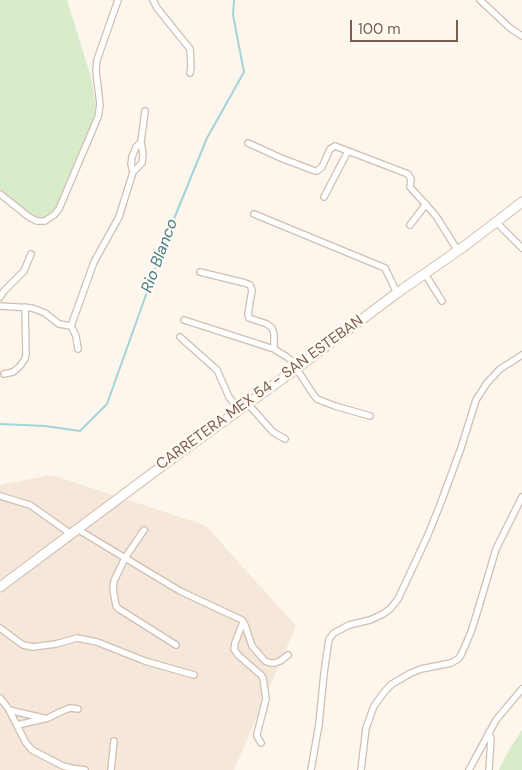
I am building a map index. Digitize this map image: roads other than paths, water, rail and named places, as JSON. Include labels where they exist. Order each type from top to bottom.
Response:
[{"type":"street","points":[[0,194],[28,217],[37,221],[45,221],[59,209],[98,118],[100,100],[96,70],[97,60],[118,0]]},
{"type":"street","points":[[153,0],[157,8],[190,48],[190,73]]},
{"type":"street","points":[[480,0],[510,28],[522,36]]},
{"type":"street","points":[[133,172],[143,161],[141,142],[145,111]]},
{"type":"street","points":[[78,349],[76,336],[71,326],[92,266],[119,217],[133,172],[132,158],[136,147],[141,142]]},
{"type":"street","points":[[248,143],[314,171],[322,167],[330,149],[333,146],[337,146],[410,175],[410,186],[436,216],[458,251]]},
{"type":"street","points":[[324,197],[348,151]]},
{"type":"street","name":"CARRETERA MEX 54 - SAN ESTEBAN","points":[[0,587],[199,438],[248,404],[397,293],[458,251],[522,202]]},
{"type":"street","points":[[410,225],[426,204]]},
{"type":"street","points":[[254,214],[384,268],[387,270],[397,293]]},
{"type":"street","points":[[496,222],[522,248]]},
{"type":"street","points":[[0,297],[27,267],[31,254]]},
{"type":"street","points":[[200,272],[250,285],[252,290],[249,318],[267,324],[272,328],[274,349]]},
{"type":"street","points":[[425,274],[442,301]]},
{"type":"street","points":[[0,306],[25,306],[40,311],[59,324],[71,326]]},
{"type":"street","points":[[0,380],[2,373],[13,372],[20,366],[26,354],[25,306]]},
{"type":"street","points":[[184,320],[274,349],[290,359],[317,399],[370,416]]},
{"type":"street","points":[[180,337],[217,370],[229,397],[239,410]]},
{"type":"street","points":[[311,770],[319,724],[329,639],[341,628],[370,620],[383,614],[398,599],[440,505],[476,400],[487,383],[500,370],[522,355]]},
{"type":"street","points":[[248,404],[273,432],[285,439]]},
{"type":"street","points":[[0,496],[25,502],[180,591],[243,622],[252,646],[265,661],[274,663],[288,655]]},
{"type":"street","points":[[361,770],[368,722],[374,706],[385,691],[392,684],[411,673],[451,663],[458,659],[471,632],[496,549],[521,500]]},
{"type":"street","points":[[144,530],[125,558],[114,581],[114,597],[117,608],[176,645]]},
{"type":"street","points":[[243,622],[234,649],[263,678],[266,699],[257,734],[261,743]]},
{"type":"street","points":[[0,628],[23,645],[33,647],[56,644],[77,638],[97,642],[145,661],[194,675]]},
{"type":"street","points":[[470,770],[496,720],[522,689]]},
{"type":"street","points":[[0,698],[32,750],[63,766],[85,770]]},
{"type":"street","points":[[17,725],[45,718],[70,708],[78,709]]},
{"type":"street","points":[[9,710],[45,718]]},
{"type":"street","points":[[489,732],[492,739],[489,770]]},
{"type":"street","points":[[111,770],[114,741]]},
{"type":"waterway","name":"Rio Blanco","points":[[0,424],[45,426],[80,431],[107,404],[167,236],[207,138],[244,72],[233,15],[234,0]]}]
